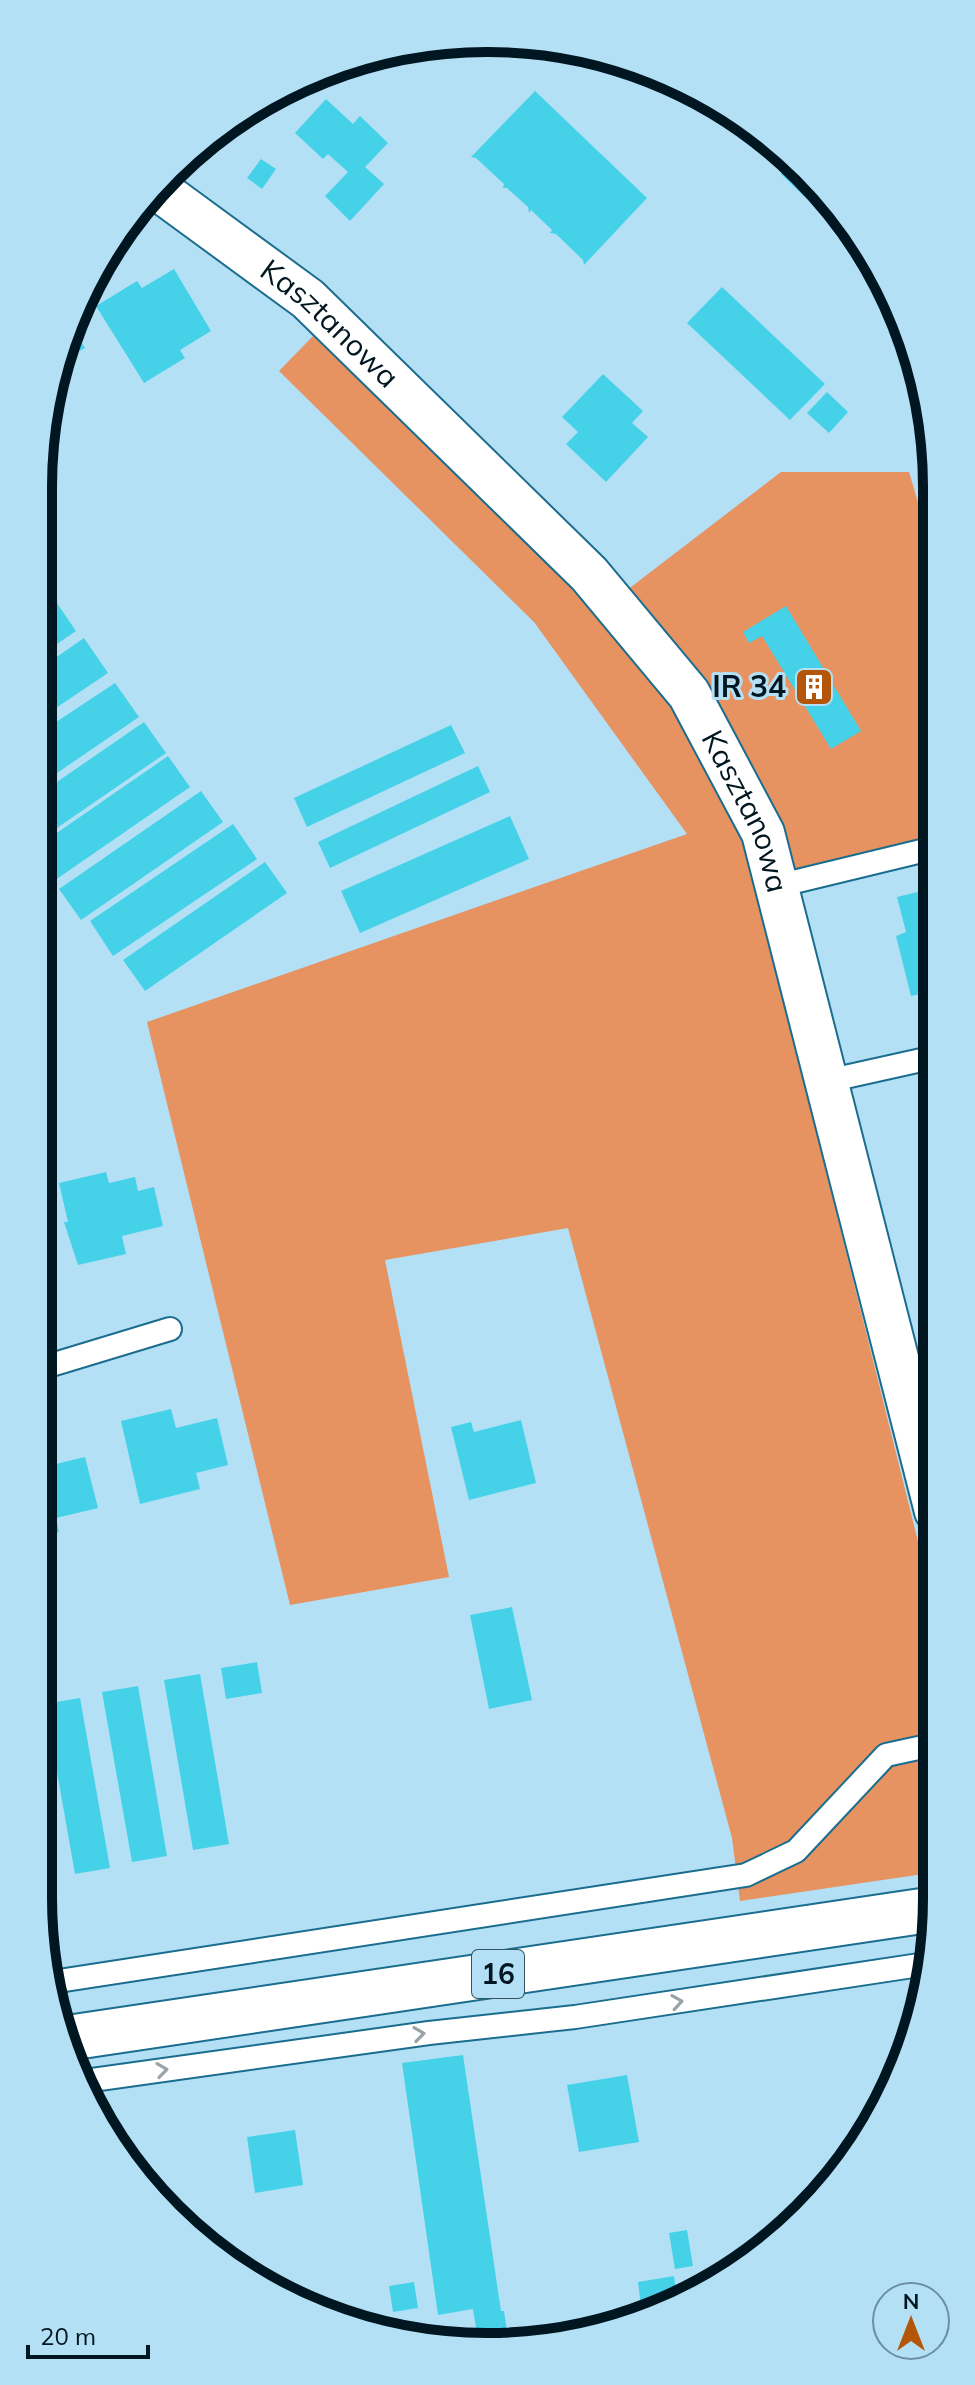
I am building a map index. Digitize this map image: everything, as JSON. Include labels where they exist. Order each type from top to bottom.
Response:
[{"type":"main road","name":"16","points":[[75,2037],[923,1911]]},
{"type":"street","name":"Kasztanowa","points":[[165,195],[308,299],[589,574],[689,694],[763,833],[923,1437]]},
{"type":"lane","points":[[777,886],[923,851]]},
{"type":"lane","points":[[827,1081],[923,1060]]},
{"type":"lane","points":[[52,1365],[170,1329]]},
{"type":"lane","points":[[60,1981],[746,1875],[796,1851],[886,1755],[923,1747]]},
{"type":"lane","points":[[92,2080],[429,2033],[575,2017],[917,1965]]},
{"type":"shaded area","points":[[313,336],[601,610],[781,472],[909,472],[923,519],[923,840],[754,881],[923,1562],[923,1874],[740,1901],[732,1838],[568,1228],[385,1260],[449,1577],[290,1605],[147,1022],[687,834],[534,622],[279,371]]},
{"type":"building","points":[[535,91],[647,198],[584,265],[583,260],[556,234],[550,233],[552,230],[531,210],[529,213],[528,207],[507,188],[503,188],[504,184],[471,157]]},
{"type":"building","points":[[326,99],[353,124],[360,116],[388,143],[365,167],[384,184],[350,221],[325,196],[348,172],[328,154],[323,159],[295,133]]},
{"type":"building","points":[[261,159],[276,169],[262,189],[247,178]]},
{"type":"building","points":[[785,170],[838,229],[781,174]]},
{"type":"building","points":[[174,269],[211,331],[180,350],[185,358],[144,383],[96,306],[137,281],[142,288]]},
{"type":"building","points":[[722,287],[825,384],[790,420],[687,323]]},
{"type":"building","points":[[79,338],[85,348],[73,355]]},
{"type":"building","points":[[603,374],[643,411],[632,423],[648,437],[606,482],[566,444],[578,432],[562,417]]},
{"type":"building","points":[[827,392],[848,412],[829,433],[807,413]]},
{"type":"building","points":[[52,596],[76,631],[52,647]]},
{"type":"building","name":"IR 34","points":[[786,606],[861,731],[831,749],[762,636],[749,643],[743,632]]},
{"type":"building","points":[[84,638],[108,673],[52,711],[52,660]]},
{"type":"building","points":[[115,683],[139,717],[52,776],[52,725]]},
{"type":"building","points":[[144,722],[166,753],[52,831],[52,785]]},
{"type":"building","points":[[451,725],[465,753],[307,827],[294,798]]},
{"type":"building","points":[[168,756],[190,787],[52,882],[52,836]]},
{"type":"building","points":[[478,766],[490,792],[330,868],[318,842]]},
{"type":"building","points":[[201,791],[223,822],[81,920],[59,889]]},
{"type":"building","points":[[510,816],[529,859],[360,933],[341,891]]},
{"type":"building","points":[[233,824],[257,859],[113,956],[90,921]]},
{"type":"building","points":[[265,862],[287,893],[145,991],[123,960]]},
{"type":"building","points":[[923,891],[923,993],[911,996],[896,936],[906,932],[897,897]]},
{"type":"building","points":[[106,1172],[109,1183],[135,1177],[138,1191],[154,1187],[163,1226],[122,1236],[126,1254],[78,1265],[64,1222],[68,1222],[59,1183]]},
{"type":"building","points":[[171,1409],[176,1428],[217,1418],[228,1465],[196,1473],[200,1489],[140,1504],[121,1421]]},
{"type":"building","points":[[521,1420],[536,1483],[469,1500],[451,1427],[471,1422],[474,1432]]},
{"type":"building","points":[[85,1457],[98,1508],[56,1518],[59,1532],[52,1534],[52,1465]]},
{"type":"building","points":[[512,1607],[532,1700],[489,1709],[470,1615]]},
{"type":"building","points":[[257,1662],[262,1693],[226,1699],[221,1668]]},
{"type":"building","points":[[200,1674],[229,1844],[193,1850],[164,1680]]},
{"type":"building","points":[[138,1686],[167,1856],[132,1862],[102,1692]]},
{"type":"building","points":[[80,1698],[110,1868],[75,1874],[52,1744],[52,1703]]},
{"type":"building","points":[[463,2055],[501,2311],[504,2311],[507,2332],[477,2333],[473,2309],[438,2315],[402,2063]]},
{"type":"building","points":[[627,2075],[639,2142],[579,2152],[567,2085]]},
{"type":"building","points":[[295,2130],[303,2185],[255,2193],[247,2137]]},
{"type":"building","points":[[687,2230],[693,2266],[675,2269],[669,2233]]},
{"type":"building","points":[[674,2276],[676,2290],[641,2305],[638,2282]]},
{"type":"building","points":[[414,2282],[418,2308],[393,2312],[389,2286]]},
{"type":"place","name":"IR 34","points":[[814,687]]}]
